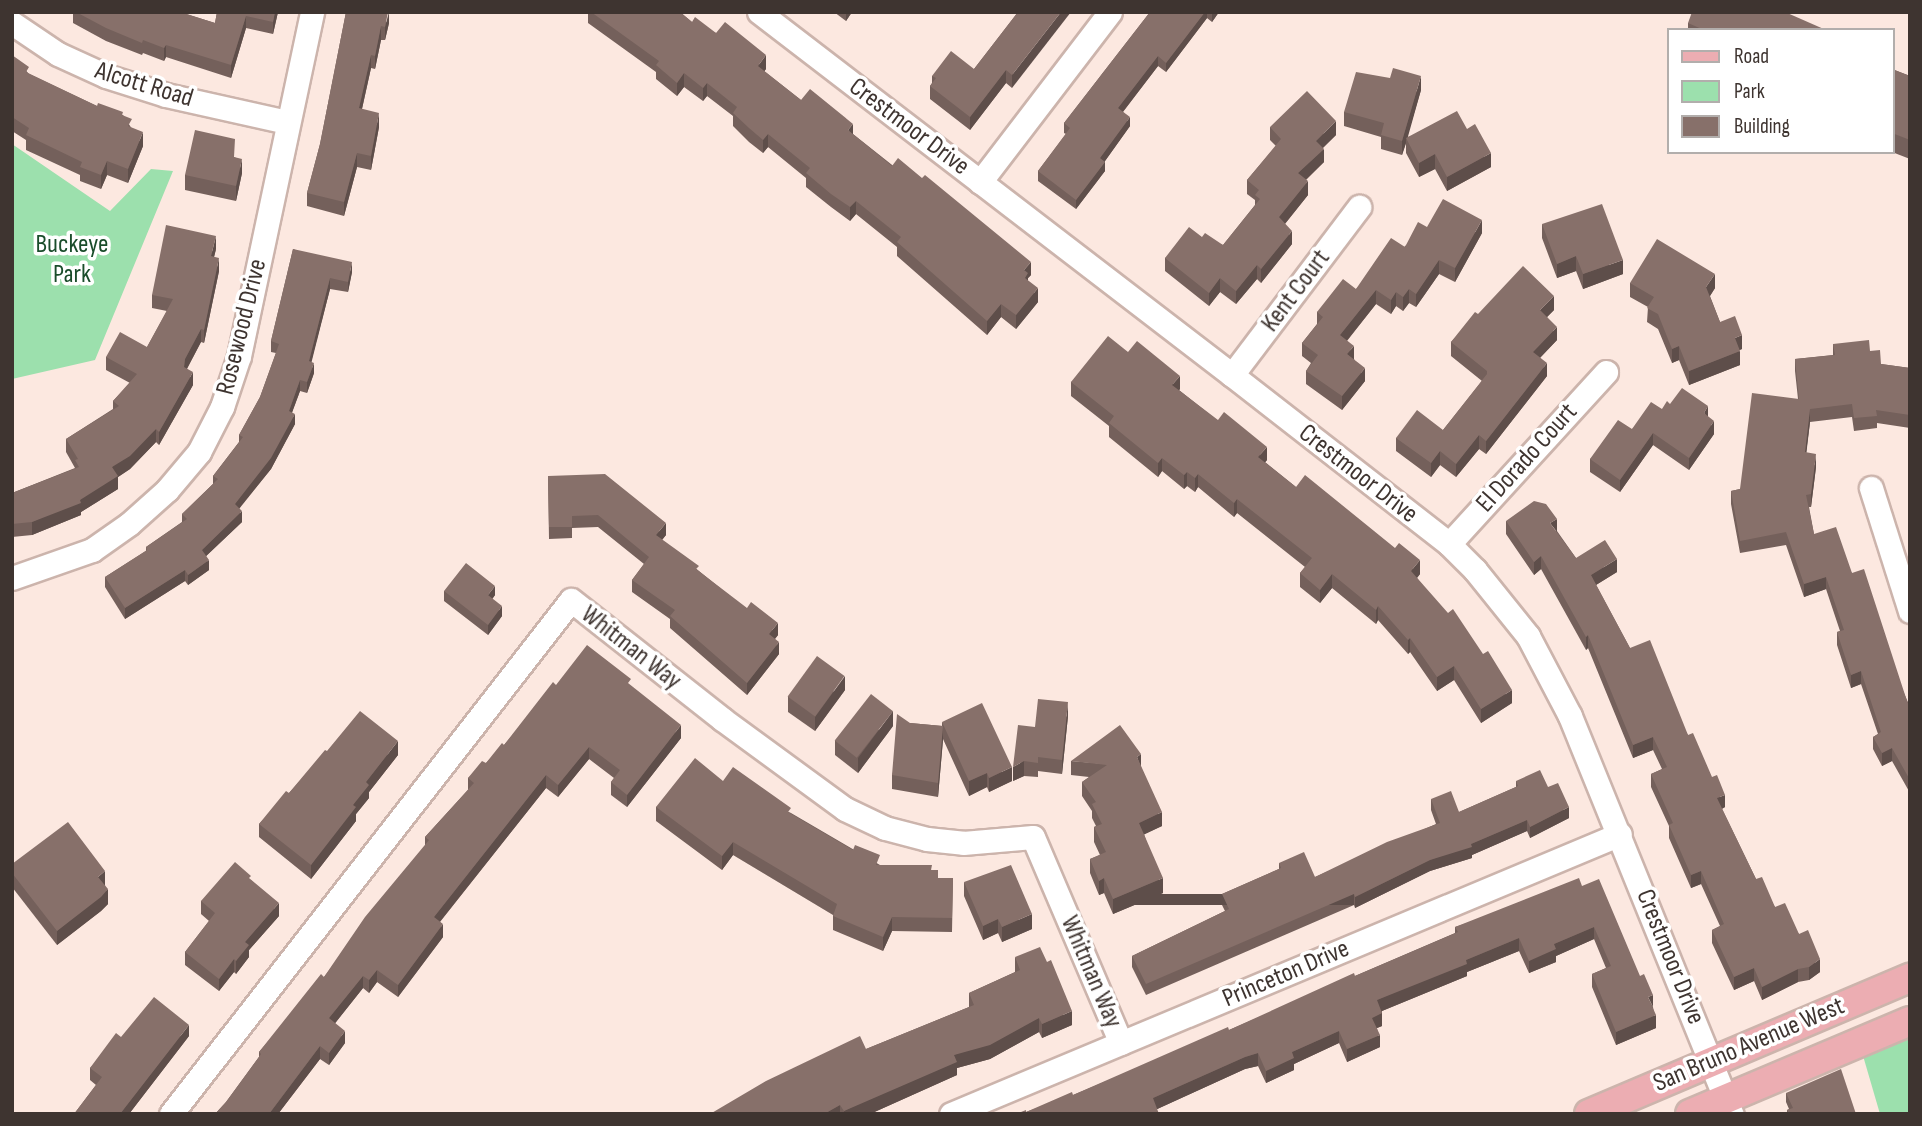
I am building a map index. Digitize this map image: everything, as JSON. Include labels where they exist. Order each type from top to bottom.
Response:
[{"type":"main road","name":"San Bruno Avenue West","points":[[1589,1114],[1910,978]]},
{"type":"main road","name":"San Bruno Avenue West","points":[[1690,1114],[1729,1106],[1910,1021]]},
{"type":"street","name":"Rosewood Drive","points":[[12,578],[92,550],[120,531],[167,490],[199,452],[222,407],[239,356],[312,12]]},
{"type":"street","name":"Crestmoor Drive","points":[[759,12],[1449,544],[1475,570],[1528,636],[1570,716],[1729,1106]]},
{"type":"street","points":[[980,182],[1110,12]]},
{"type":"street","name":"Alcott Road","points":[[12,23],[58,54],[107,76],[166,96],[287,122]]},
{"type":"street","name":"Kent Court","points":[[1232,375],[1359,207]]},
{"type":"street","name":"El Dorado Court","points":[[1449,544],[1605,372]]},
{"type":"street","points":[[1871,488],[1910,611]]},
{"type":"street","name":"Whitman Way","points":[[172,1114],[570,600],[722,719],[845,809],[885,828],[927,839],[963,843],[1033,837],[1121,1043]]},
{"type":"street","name":"Princeton Drive","points":[[951,1114],[1620,834]]},
{"type":"green space","name":"Buckeye Park","points":[[12,144],[110,211],[151,169],[173,171],[95,360],[12,379]]},
{"type":"green space","points":[[1910,1020],[1910,1114],[1880,1114],[1859,1042]]},
{"type":"building","points":[[76,12],[180,12],[215,23],[217,12],[275,12],[273,22],[246,16],[231,65],[166,45],[164,48],[143,40],[142,43]]},
{"type":"building","points":[[346,12],[388,12],[385,27],[381,26],[375,56],[371,55],[359,108],[379,113],[371,156],[357,153],[344,202],[307,193],[320,144]]},
{"type":"building","points":[[591,12],[680,12],[692,22],[695,17],[716,33],[725,22],[766,55],[758,66],[801,100],[810,89],[853,124],[848,130],[892,166],[898,158],[922,178],[925,175],[1031,262],[1024,270],[1028,273],[1025,278],[1038,288],[1016,315],[1001,304],[987,321],[897,242],[901,237],[856,201],[850,207],[831,194],[806,173],[810,168],[768,134],[763,140],[749,128],[733,113],[737,107],[707,83],[703,88],[684,73],[677,83],[656,65],[659,61]]},
{"type":"building","points":[[1018,12],[1061,12],[1012,75],[1006,70],[970,117],[930,86],[936,78],[932,76],[951,51],[974,69]]},
{"type":"building","points":[[1150,12],[1205,12],[1166,63],[1158,56],[1118,108],[1130,117],[1100,158],[1105,162],[1076,200],[1038,171],[1070,128],[1064,123]]},
{"type":"building","points":[[1692,12],[1785,12],[1821,28],[1699,28],[1688,23]]},
{"type":"building","points":[[12,55],[29,67],[26,72],[97,106],[98,103],[123,112],[122,115],[132,119],[128,126],[143,132],[128,169],[107,161],[101,175],[80,167],[82,162],[26,135],[29,128],[12,117]]},
{"type":"building","points":[[1393,68],[1421,76],[1402,141],[1381,135],[1384,123],[1344,112],[1356,72],[1390,78]]},
{"type":"building","points":[[1894,70],[1910,76],[1910,140],[1894,134]]},
{"type":"building","points":[[1307,91],[1336,121],[1316,141],[1324,149],[1298,173],[1308,181],[1279,217],[1292,231],[1261,269],[1257,265],[1236,291],[1220,278],[1209,293],[1165,258],[1189,227],[1202,237],[1205,233],[1223,245],[1260,199],[1255,195],[1259,190],[1247,180],[1281,139],[1270,127]]},
{"type":"building","points":[[1457,111],[1467,129],[1475,124],[1491,153],[1447,177],[1435,154],[1419,163],[1406,138]]},
{"type":"building","points":[[195,130],[235,139],[234,157],[242,159],[236,186],[185,175]]},
{"type":"building","points":[[1443,199],[1482,220],[1455,268],[1439,260],[1416,294],[1409,289],[1403,297],[1396,292],[1391,300],[1376,290],[1340,335],[1354,346],[1347,354],[1365,368],[1342,396],[1306,371],[1318,355],[1302,343],[1323,317],[1317,312],[1343,279],[1356,289],[1391,238],[1405,247],[1418,222],[1427,227]]},
{"type":"building","points":[[1602,204],[1623,260],[1583,274],[1576,256],[1557,264],[1542,224]]},
{"type":"building","points":[[166,225],[216,236],[211,256],[219,258],[204,330],[201,329],[185,359],[184,367],[193,372],[159,432],[156,429],[130,456],[112,467],[118,476],[80,500],[81,503],[32,522],[12,524],[12,493],[79,467],[75,460],[78,459],[66,439],[119,406],[113,401],[137,374],[106,357],[120,332],[147,347],[173,299],[152,295]]},
{"type":"building","points":[[1657,239],[1715,274],[1706,287],[1720,322],[1735,316],[1742,335],[1735,338],[1740,351],[1689,371],[1679,346],[1672,349],[1658,314],[1647,308],[1654,297],[1630,283]]},
{"type":"building","points":[[293,249],[352,262],[348,282],[330,278],[309,361],[314,363],[307,382],[300,380],[289,411],[295,414],[271,458],[235,504],[242,511],[202,550],[209,560],[188,575],[185,570],[125,608],[105,577],[147,550],[146,547],[187,519],[182,514],[218,479],[213,476],[243,437],[239,435],[260,397],[279,344],[271,341]]},
{"type":"building","points":[[1523,266],[1554,296],[1540,310],[1557,327],[1533,352],[1547,363],[1486,441],[1479,435],[1456,464],[1440,451],[1431,463],[1396,438],[1417,410],[1443,430],[1487,374],[1487,371],[1451,342],[1475,312],[1478,314]]},
{"type":"building","points":[[1108,336],[1128,352],[1137,341],[1180,376],[1172,385],[1218,420],[1224,412],[1267,447],[1258,457],[1296,487],[1305,475],[1395,548],[1399,543],[1420,560],[1411,571],[1448,613],[1453,609],[1483,654],[1488,651],[1512,690],[1481,709],[1454,666],[1437,677],[1410,638],[1408,640],[1378,606],[1376,610],[1332,574],[1320,590],[1300,573],[1312,558],[1237,499],[1234,503],[1198,474],[1195,478],[1187,472],[1184,475],[1162,458],[1158,463],[1109,423],[1114,416],[1071,382]]},
{"type":"building","points":[[1869,340],[1870,351],[1880,350],[1881,364],[1910,368],[1910,415],[1876,410],[1877,416],[1854,418],[1852,404],[1810,409],[1805,452],[1816,454],[1811,494],[1806,495],[1814,534],[1836,527],[1852,573],[1864,569],[1910,707],[1910,780],[1892,748],[1882,753],[1873,737],[1881,732],[1861,671],[1851,675],[1837,632],[1844,630],[1826,577],[1804,584],[1786,532],[1740,541],[1731,491],[1740,489],[1752,393],[1799,399],[1795,359],[1835,355],[1833,344]]},
{"type":"building","points":[[1682,388],[1708,406],[1704,413],[1714,421],[1689,458],[1653,433],[1620,480],[1590,459],[1618,420],[1632,429],[1651,402],[1662,409],[1667,401],[1670,404]]},
{"type":"building","points":[[605,474],[666,523],[656,535],[699,566],[696,569],[747,608],[751,602],[778,623],[769,634],[779,642],[747,683],[670,616],[675,610],[632,580],[649,557],[598,515],[572,516],[572,527],[549,527],[548,476]]},
{"type":"building","points":[[1534,501],[1546,504],[1557,519],[1550,523],[1576,558],[1605,540],[1617,559],[1591,575],[1630,648],[1650,640],[1688,735],[1693,733],[1712,777],[1717,775],[1725,795],[1717,798],[1756,879],[1762,877],[1775,907],[1785,903],[1799,934],[1808,930],[1820,959],[1809,967],[1798,969],[1762,987],[1754,968],[1734,977],[1712,930],[1724,924],[1701,871],[1691,875],[1669,825],[1673,823],[1651,774],[1667,767],[1653,737],[1633,745],[1588,635],[1586,637],[1541,556],[1534,562],[1506,521]]},
{"type":"building","points":[[466,563],[495,586],[488,595],[502,606],[488,625],[444,591]]},
{"type":"building","points":[[587,645],[631,679],[628,683],[681,725],[627,795],[611,782],[620,770],[589,747],[558,785],[546,775],[434,917],[443,924],[398,985],[377,970],[369,980],[363,976],[329,1018],[345,1031],[329,1053],[320,1046],[269,1114],[215,1114],[261,1054],[259,1052],[321,974],[324,977],[365,917],[429,840],[425,837],[474,783],[468,778],[482,761],[486,763],[502,743],[504,745],[553,682],[556,685]]},
{"type":"building","points":[[817,656],[845,676],[815,716],[788,696]]},
{"type":"building","points":[[871,694],[893,711],[857,758],[835,740]]},
{"type":"building","points":[[1038,699],[1068,702],[1062,760],[1038,757],[1038,763],[1024,761],[1013,767],[1018,725],[1035,727]]},
{"type":"building","points":[[982,703],[1012,767],[989,778],[987,773],[969,781],[942,722]]},
{"type":"building","points":[[360,711],[398,741],[366,782],[369,785],[353,805],[356,807],[311,865],[259,824]]},
{"type":"building","points":[[897,714],[910,723],[943,726],[938,783],[892,775]]},
{"type":"building","points":[[1120,725],[1141,754],[1137,757],[1162,812],[1139,823],[1163,878],[1113,899],[1104,878],[1099,881],[1090,859],[1106,852],[1094,827],[1102,824],[1092,804],[1096,802],[1082,782],[1107,765],[1071,761]]},
{"type":"building","points":[[695,758],[723,781],[733,767],[791,808],[788,812],[853,850],[855,845],[880,855],[876,865],[932,865],[931,870],[938,870],[938,878],[953,878],[952,918],[892,917],[883,937],[833,916],[837,904],[733,842],[722,856],[656,807]]},
{"type":"building","points":[[1540,770],[1548,787],[1558,783],[1569,807],[1530,827],[1527,820],[1471,844],[1472,847],[1430,860],[1355,897],[1354,894],[1146,984],[1132,956],[1229,909],[1222,894],[1281,868],[1279,863],[1304,852],[1315,877],[1387,842],[1440,823],[1431,799],[1451,791],[1459,812],[1518,786],[1516,781]]},
{"type":"building","points":[[68,822],[105,871],[98,877],[108,889],[57,931],[12,873],[12,864]]},
{"type":"building","points":[[235,862],[251,876],[249,878],[279,903],[245,942],[249,945],[219,979],[185,952],[215,913],[201,901]]},
{"type":"building","points":[[1011,865],[1032,914],[1002,927],[998,919],[983,926],[964,882]]},
{"type":"building","points":[[1579,878],[1582,886],[1599,879],[1640,976],[1644,974],[1653,995],[1648,997],[1656,1015],[1616,1032],[1592,974],[1611,966],[1594,927],[1554,944],[1556,949],[1529,961],[1519,938],[1466,960],[1467,964],[1377,1000],[1382,1013],[1372,1018],[1380,1035],[1347,1049],[1339,1031],[1292,1052],[1294,1058],[1266,1071],[1258,1053],[1245,1057],[1153,1098],[1159,1114],[1016,1114],[1072,1092],[1073,1095],[1228,1027],[1229,1030],[1354,973],[1355,976],[1458,932],[1455,927]]},
{"type":"building","points":[[1040,947],[1047,962],[1051,960],[1072,1011],[1042,1024],[1039,1018],[990,1045],[954,1055],[957,1062],[844,1111],[840,1105],[824,1114],[710,1114],[766,1081],[860,1036],[866,1049],[974,1005],[969,993],[1020,970],[1015,957]]},
{"type":"building","points":[[154,997],[189,1025],[120,1114],[74,1114],[102,1077],[90,1068],[116,1033],[121,1037]]},
{"type":"building","points":[[1841,1069],[1856,1114],[1789,1114],[1787,1110],[1793,1108],[1786,1093]]}]
